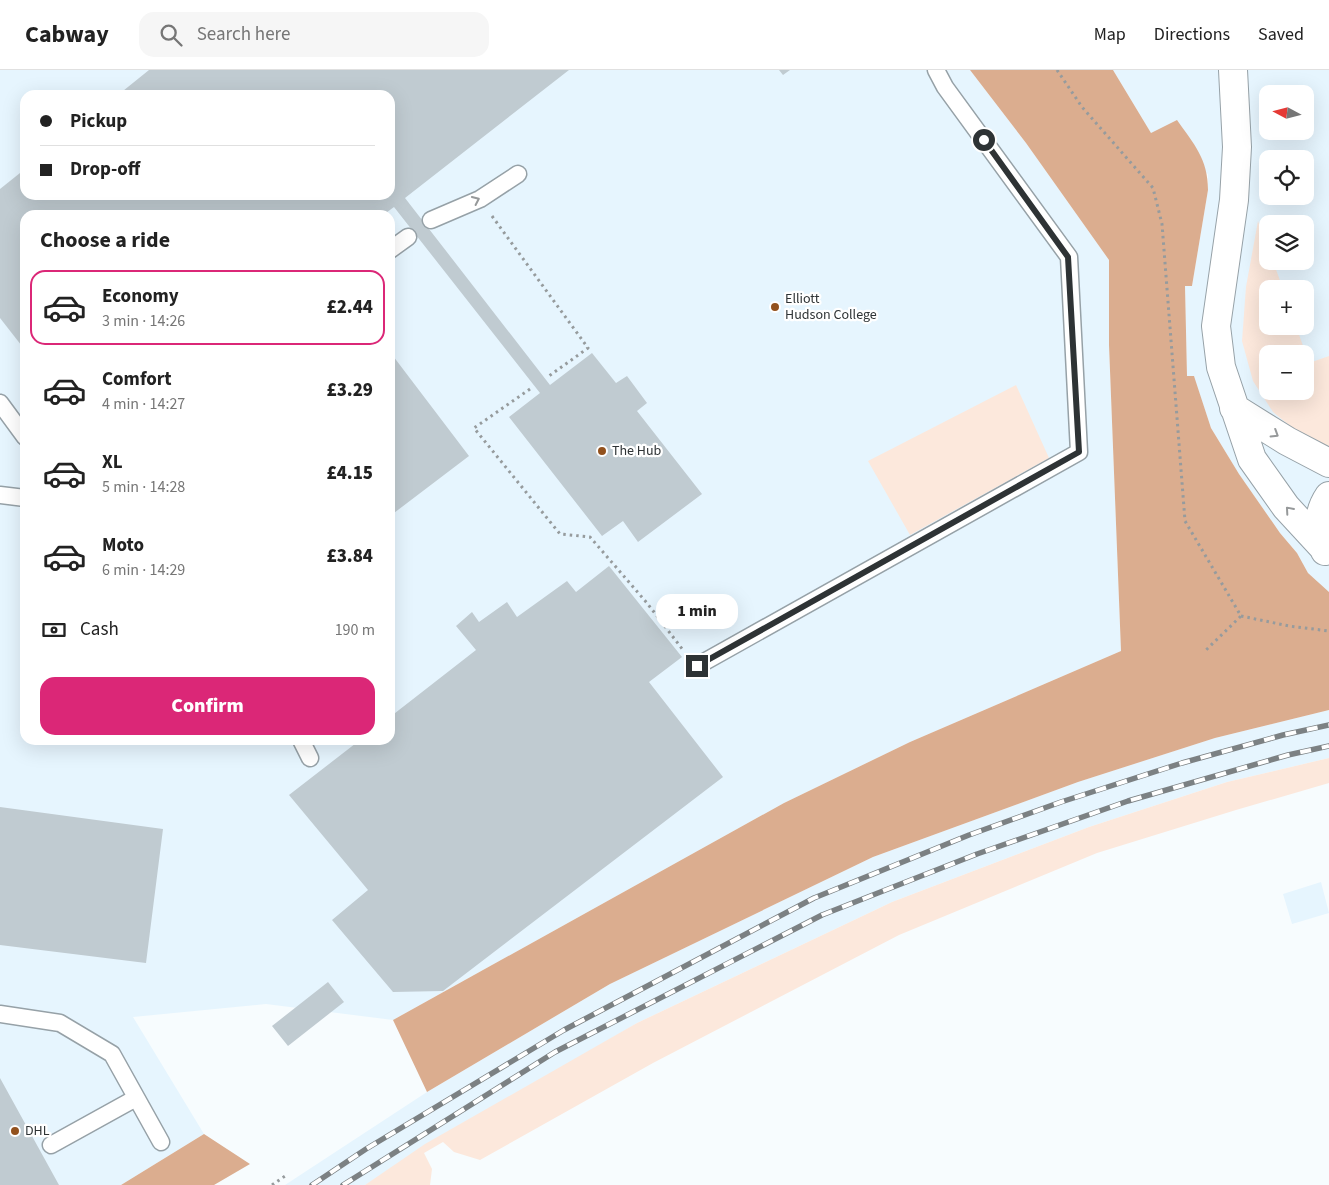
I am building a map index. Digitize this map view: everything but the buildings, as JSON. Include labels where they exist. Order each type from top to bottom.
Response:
[{"type":"street","points":[[1233,70],[1238,147],[1234,200],[1216,326],[1221,367],[1252,459],[1286,506],[1326,552]]},
{"type":"street","points":[[1234,408],[1287,441],[1329,463]]},
{"type":"street","points":[[1326,552],[1319,531],[1320,516],[1329,496]]},
{"type":"lane","points":[[697,666],[1079,452],[1068,257],[946,87],[936,70]]},
{"type":"lane","points":[[431,220],[480,199],[518,174]]},
{"type":"lane","points":[[395,246],[408,237]]},
{"type":"lane","points":[[0,403],[20,430]]},
{"type":"lane","points":[[0,495],[20,497]]},
{"type":"lane","points":[[304,745],[310,758]]},
{"type":"lane","points":[[0,1014],[60,1023],[112,1054],[161,1142]]},
{"type":"lane","points":[[51,1145],[136,1098]]},
{"type":"path","points":[[1057,70],[1082,107],[1153,188],[1162,224],[1186,521],[1241,616],[1289,626],[1329,631]]},
{"type":"path","points":[[480,199],[588,348],[549,376]]},
{"type":"path","points":[[530,389],[474,428],[560,534],[590,537],[697,666]]},
{"type":"path","points":[[1205,651],[1241,616]]},
{"type":"path","points":[[272,1185],[288,1174]]},
{"type":"shaded area","points":[[0,70],[970,70],[1026,143],[1109,260],[1109,345],[1121,651],[910,742],[784,803],[393,1020],[266,1004],[133,1017],[204,1134],[121,1185],[0,1185]]},
{"type":"shaded area","points":[[970,70],[1113,70],[1151,133],[1177,120],[1199,152],[1206,169],[1208,190],[1192,286],[1185,286],[1187,376],[1194,376],[1211,428],[1239,474],[1280,533],[1297,553],[1308,573],[1329,592],[1329,710],[1215,738],[1078,782],[873,857],[610,984],[427,1092],[393,1020],[784,803],[910,742],[1121,651],[1109,345],[1109,260],[1026,143]]},
{"type":"shaded area","points":[[1113,70],[1329,70],[1329,592],[1308,573],[1297,553],[1280,533],[1239,474],[1211,428],[1194,377],[1187,376],[1185,285],[1192,286],[1208,190],[1208,174],[1151,133]]},
{"type":"shaded area","points":[[1258,221],[1259,270],[1276,270],[1280,280],[1259,280],[1259,335],[1299,335],[1303,345],[1259,345],[1259,390],[1253,381],[1242,341],[1246,287]]},
{"type":"shaded area","points":[[1329,356],[1329,447],[1301,435],[1273,412],[1265,400],[1314,400],[1314,361]]},
{"type":"shaded area","points":[[1016,385],[1049,458],[910,535],[868,461]]},
{"type":"shaded area","points":[[1329,710],[1329,758],[1227,782],[1089,827],[892,902],[637,1023],[365,1185],[285,1185],[427,1092],[610,984],[873,857],[1078,782],[1215,738]]},
{"type":"shaded area","points":[[1329,758],[1329,783],[1097,853],[899,935],[653,1063],[480,1160],[454,1152],[443,1142],[424,1153],[432,1169],[430,1185],[365,1185],[425,1144],[637,1023],[892,902],[1089,827],[1227,782]]},
{"type":"shaded area","points":[[1321,882],[1329,913],[1292,924],[1283,894]]},
{"type":"shaded area","points":[[204,1134],[250,1164],[214,1185],[121,1185]]},
{"type":"railway","points":[[312,1185],[366,1149],[564,1030],[814,898],[969,835],[1061,802],[1182,763],[1283,735],[1329,725]]},
{"type":"railway","points":[[343,1185],[555,1052],[822,915],[977,854],[1128,801],[1288,755],[1329,746]]},
{"type":"place","name":"Elliott Hudson College","points":[[775,307]]},
{"type":"place","name":"The Hub","points":[[602,451]]},
{"type":"place","name":"DHL","points":[[15,1131]]},
{"type":"route","points":[[697,666],[1079,452],[1068,257],[984,140]]}]
